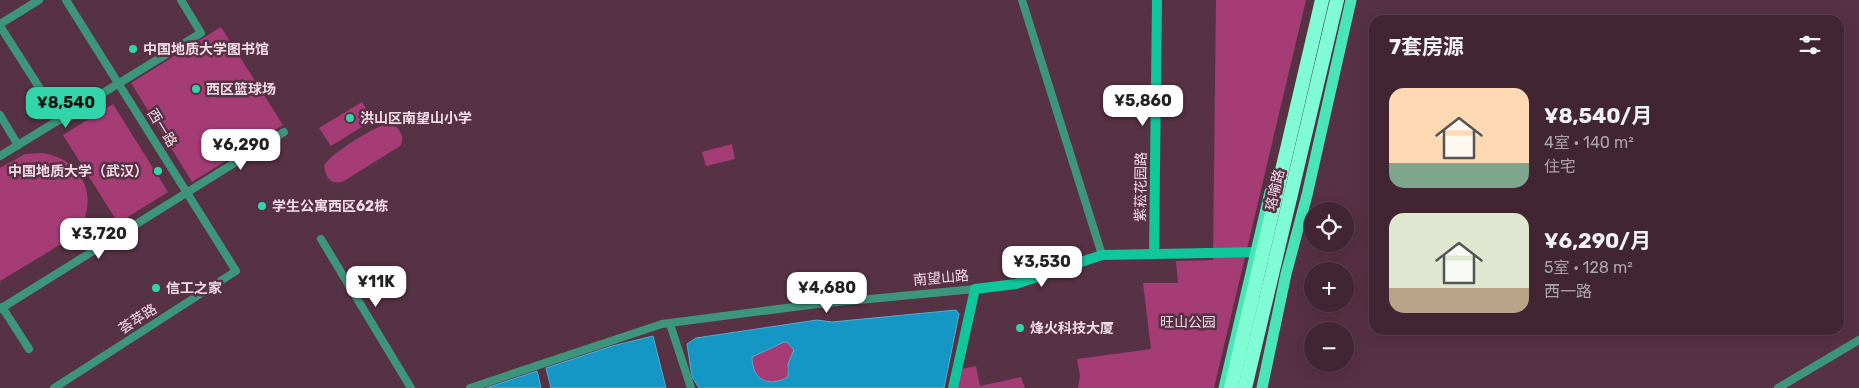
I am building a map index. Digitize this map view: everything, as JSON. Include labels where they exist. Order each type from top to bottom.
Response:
[{"type":"highway","name":"珞喻路","points":[[1231,388],[1259,252],[1322,0]]},
{"type":"highway","name":"珞喻路","points":[[1245,388],[1336,0]]},
{"type":"main road","points":[[1224,388],[1259,252],[1315,0]]},
{"type":"main road","points":[[1262,388],[1286,274],[1307,195],[1350,0]]},
{"type":"street","points":[[39,0],[0,25],[60,120]]},
{"type":"street","name":"西一路","points":[[66,0],[236,271]]},
{"type":"street","points":[[0,156],[201,33],[181,0]]},
{"type":"street","points":[[1022,0],[1102,255]]},
{"type":"street","name":"紫菘花园路","points":[[1154,254],[1158,0]]},
{"type":"street","points":[[0,114],[18,145]]},
{"type":"street","points":[[29,349],[1,308],[284,132]]},
{"type":"street","points":[[320,240],[411,388]]},
{"type":"street","name":"南望山路","points":[[470,388],[662,324],[674,324],[817,304],[1016,284],[1102,255],[1259,252]]},
{"type":"street","name":"荟萃路","points":[[54,388],[236,271]]},
{"type":"street","points":[[953,388],[974,289]]},
{"type":"street","points":[[674,324],[691,388]]},
{"type":"street","points":[[1778,388],[1859,340]]},
{"type":"green space","name":"旺山公园","points":[[1216,0],[1306,0],[1214,388],[1078,388],[1080,376],[1077,359],[1151,349],[1143,283],[1178,283],[1176,261],[1213,260]]},
{"type":"green space","points":[[221,27],[283,125],[192,182],[131,83]]},
{"type":"green space","points":[[362,102],[373,120],[331,146],[319,128]]},
{"type":"green space","points":[[113,104],[168,192],[118,223],[63,135]]},
{"type":"green space","points":[[391,123],[401,133],[402,143],[400,146],[344,181],[332,182],[330,180],[324,166],[335,154],[354,140],[376,128]]},
{"type":"green space","points":[[732,144],[735,159],[706,166],[702,152]]},
{"type":"green space","points":[[42,153],[55,156],[67,162],[81,176],[88,202],[85,216],[83,222],[70,239],[0,281],[0,168],[25,154]]},
{"type":"green space","points":[[787,342],[794,350],[787,368],[788,377],[774,382],[762,380],[755,371],[752,357]]},
{"type":"green space","points":[[976,366],[980,386],[1021,377],[1025,388],[957,388],[962,369]]},
{"type":"water","points":[[956,310],[959,314],[944,388],[699,388],[692,377],[687,344],[696,338],[817,320],[832,322]],"holes":[[[787,342],[794,350],[788,364],[788,377],[774,382],[762,380],[755,371],[752,357]]]},
{"type":"water","points":[[653,336],[666,388],[551,388],[546,368],[612,346]]},
{"type":"water","points":[[537,371],[541,388],[486,388]]},
{"type":"place","name":"中国地质大学图书馆","points":[[133,49]]},
{"type":"place","name":"西区篮球场","points":[[196,89]]},
{"type":"place","name":"洪山区南望山小学","points":[[350,118]]},
{"type":"place","name":"中国地质大学（武汉）","points":[[158,171]]},
{"type":"place","name":"学生公寓西区62栋","points":[[262,206]]},
{"type":"place","name":"信工之家","points":[[156,288]]},
{"type":"place","name":"烽火科技大厦","points":[[1020,328]]}]
